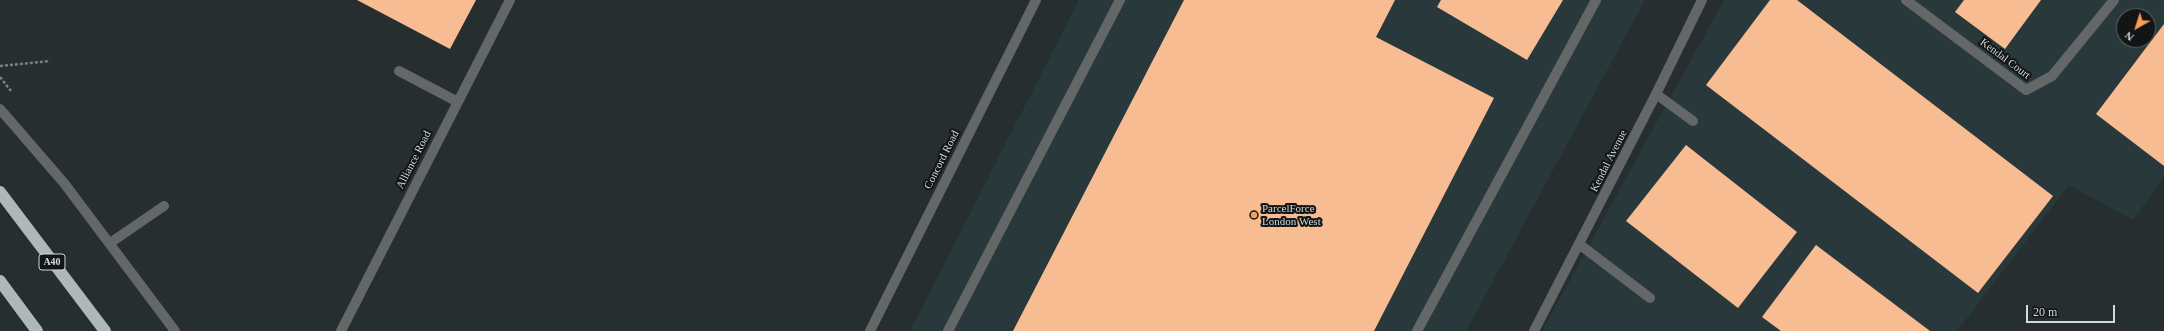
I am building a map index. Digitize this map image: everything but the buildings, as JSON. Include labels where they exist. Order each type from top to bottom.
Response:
[{"type":"highway","name":"A40","points":[[0,192],[105,331]]},
{"type":"highway","points":[[0,281],[37,331]]},
{"type":"street","name":"Alliance Road","points":[[341,331],[510,0]]},
{"type":"street","name":"Concord Road","points":[[870,331],[1036,0]]},
{"type":"street","points":[[948,331],[1120,0]]},
{"type":"street","points":[[1417,331],[1596,0]]},
{"type":"street","name":"Kendal Avenue","points":[[1534,331],[1656,94],[1702,0]]},
{"type":"street","name":"Kendal Court","points":[[1906,0],[2026,90],[2052,76],[2114,0]]},
{"type":"street","points":[[400,71],[458,102]]},
{"type":"street","points":[[1656,94],[1693,121]]},
{"type":"street","points":[[0,108],[64,183],[175,331]]},
{"type":"street","points":[[110,243],[164,206]]},
{"type":"street","points":[[1579,244],[1650,298]]},
{"type":"path","points":[[0,66],[50,61]]},
{"type":"shaded area","points":[[1079,0],[1645,0],[1466,331],[910,331]]},
{"type":"shaded area","points":[[1724,0],[2164,0],[2164,177],[2133,220],[2069,185],[1957,331],[1542,331]]},
{"type":"place","name":"ParcelForce London West","points":[[1254,215]]}]
